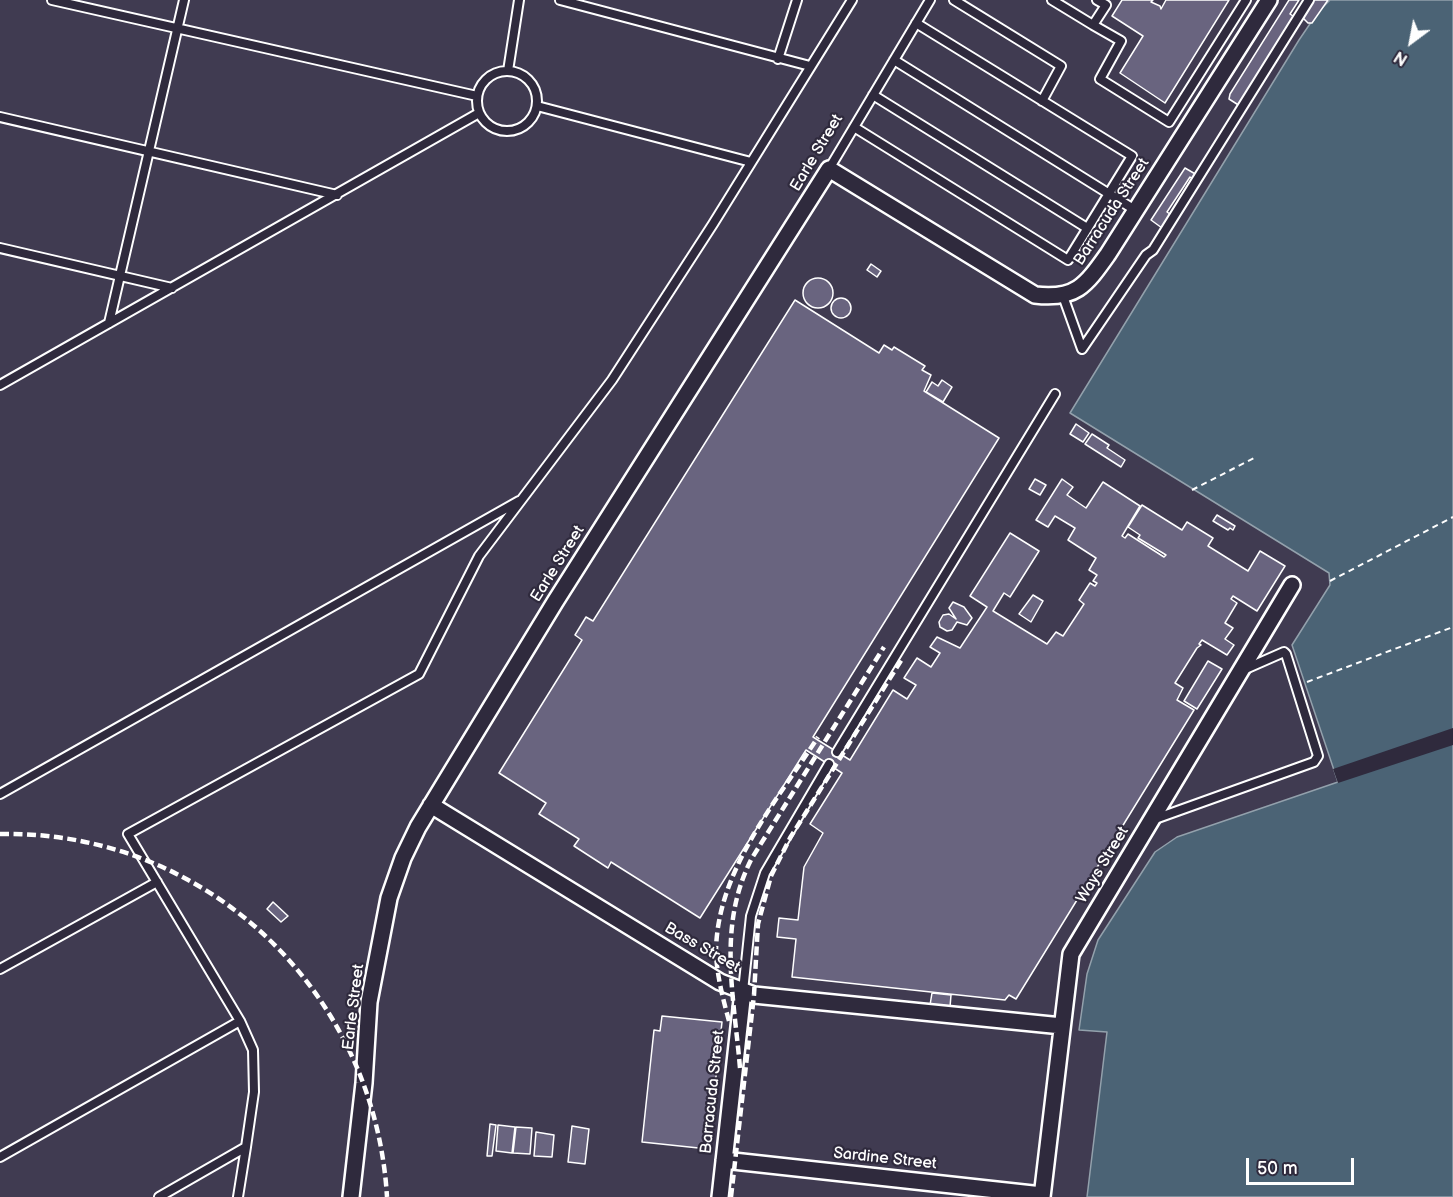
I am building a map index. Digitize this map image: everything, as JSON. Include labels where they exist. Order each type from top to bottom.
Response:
[{"type":"street","name":"Barracuda Street","points":[[1063,296],[1073,293],[1088,282],[1269,0]]},
{"type":"street","points":[[829,169],[1020,287],[1035,295],[1063,296]]},
{"type":"street","name":"Earle Street","points":[[354,1196],[369,1002],[389,898],[403,858],[431,806],[555,602],[829,169]]},
{"type":"street","name":"Ways Street","points":[[1042,1196],[1071,954],[1292,585]]},
{"type":"street","name":"Bass Street","points":[[431,806],[720,981],[743,991],[780,998],[1062,1026]]},
{"type":"street","name":"Barracuda Street","points":[[720,1197],[743,991]]},
{"type":"street","name":"Sardine Street","points":[[724,1160],[1042,1196]]},
{"type":"lane","points":[[52,0],[477,96]]},
{"type":"lane","points":[[109,323],[184,0]]},
{"type":"lane","points":[[508,71],[519,0]]},
{"type":"lane","points":[[560,0],[778,60],[810,66]]},
{"type":"lane","points":[[778,60],[797,0]]},
{"type":"lane","points":[[238,1197],[254,1092],[253,1050],[240,1021],[128,834],[419,674],[479,556],[612,380],[852,0]]},
{"type":"lane","name":"Earle Street","points":[[829,169],[930,0]]},
{"type":"lane","points":[[954,0],[1061,66],[1042,101]]},
{"type":"lane","points":[[1052,0],[1121,41],[1100,79],[1169,122],[1246,0]]},
{"type":"lane","points":[[1093,25],[1106,5],[1097,0]]},
{"type":"lane","points":[[1063,296],[1082,349],[1146,255],[1154,250],[1309,0]]},
{"type":"lane","points":[[854,127],[1068,260],[1132,156],[916,23]]},
{"type":"lane","points":[[894,60],[1135,210]]},
{"type":"lane","points":[[508,71],[524,76],[530,82],[535,89],[537,106],[529,121],[515,130],[498,130],[490,126],[479,113],[477,96],[480,88],[491,75],[508,71]]},
{"type":"lane","points":[[873,95],[1087,228]]},
{"type":"lane","points":[[537,106],[751,162]]},
{"type":"lane","points":[[0,385],[479,113]]},
{"type":"lane","points":[[0,117],[337,195]]},
{"type":"lane","points":[[0,248],[172,288]]},
{"type":"lane","points":[[837,752],[1055,394]]},
{"type":"lane","points":[[0,794],[522,499]]},
{"type":"lane","points":[[1151,820],[1314,762],[1318,756],[1286,654],[1284,652],[1240,671]]},
{"type":"lane","points":[[743,991],[751,916],[765,873],[829,764]]},
{"type":"lane","points":[[0,969],[157,882]]},
{"type":"lane","points":[[0,1157],[240,1021]]},
{"type":"lane","points":[[159,1197],[246,1147]]},
{"type":"path","points":[[1192,490],[1256,457]]},
{"type":"path","points":[[1330,581],[1453,517]]},
{"type":"path","points":[[1305,683],[1453,627]]},
{"type":"shaded area","points":[[0,0],[1453,0],[1453,1197],[0,1197]]},
{"type":"water","points":[[1330,0],[1453,0],[1453,1197],[1087,1197],[1107,1032],[1079,1030],[1087,974],[1098,940],[1155,852],[1177,837],[1338,782],[1292,645],[1330,585],[1329,573],[1070,413],[1299,40],[1318,12]]},
{"type":"pier","points":[[1453,728],[1453,745],[1338,783],[1333,769]]},
{"type":"building","points":[[1122,0],[1153,0],[1151,2],[1160,6],[1161,9],[1166,0],[1229,0],[1165,103],[1120,73],[1143,36],[1112,16]]},
{"type":"building","points":[[1289,0],[1299,0],[1290,14],[1293,16],[1292,22],[1240,106],[1229,99],[1230,94]]},
{"type":"building","points":[[1314,0],[1328,0],[1312,23],[1308,23],[1302,17]]},
{"type":"building","points":[[1185,168],[1197,175],[1194,180],[1190,177],[1167,212],[1170,214],[1162,228],[1151,220]]},
{"type":"building","points":[[871,264],[881,271],[877,277],[867,270]]},
{"type":"building","points":[[818,278],[829,282],[833,293],[829,304],[818,308],[807,304],[803,293],[807,282]]},
{"type":"building","points":[[841,298],[848,301],[851,308],[848,315],[841,318],[834,315],[831,308],[834,301]]},
{"type":"building","points":[[795,300],[879,353],[884,345],[892,350],[894,347],[925,366],[922,370],[931,375],[924,391],[999,438],[813,737],[850,760],[893,690],[907,699],[916,685],[904,678],[917,658],[931,667],[940,653],[930,647],[937,637],[960,648],[987,607],[970,596],[1010,533],[1039,551],[1010,597],[1004,593],[993,611],[1047,644],[1056,632],[1063,636],[1084,604],[1079,600],[1090,583],[1095,586],[1097,583],[1093,581],[1097,575],[1089,570],[1096,558],[1068,540],[1075,528],[1055,516],[1048,527],[1036,520],[1062,479],[1073,487],[1067,495],[1086,508],[1103,482],[1140,506],[1122,536],[1125,538],[1128,534],[1164,557],[1166,555],[1138,538],[1140,535],[1128,527],[1142,505],[1182,530],[1187,522],[1213,538],[1208,546],[1248,571],[1260,551],[1285,566],[1257,611],[1233,596],[1231,599],[1237,603],[1225,623],[1233,628],[1225,639],[1234,645],[1227,655],[1202,640],[1199,644],[1201,645],[1175,683],[1183,688],[1177,700],[1194,710],[1016,999],[1009,995],[1005,1000],[792,977],[796,939],[777,937],[779,918],[798,920],[804,867],[823,833],[810,824],[842,773],[806,750],[700,918],[611,862],[608,868],[574,846],[579,839],[539,814],[546,803],[499,773],[582,640],[575,635],[586,617],[593,621]]},
{"type":"building","points":[[942,380],[952,387],[943,402],[926,392],[932,382],[938,386]]},
{"type":"building","points":[[1076,424],[1089,433],[1083,442],[1070,434]]},
{"type":"building","points":[[1092,434],[1109,445],[1107,448],[1125,460],[1121,467],[1085,444]]},
{"type":"building","points":[[1035,479],[1046,485],[1040,495],[1029,489]]},
{"type":"building","points":[[1217,515],[1235,526],[1233,530],[1230,528],[1228,530],[1213,521]]},
{"type":"building","points":[[1033,595],[1043,601],[1031,622],[1019,614]]},
{"type":"building","points":[[953,602],[964,607],[972,618],[967,625],[957,622],[952,630],[947,631],[940,627],[939,622],[943,615],[949,614],[956,619],[949,608]]},
{"type":"building","points":[[1208,661],[1222,669],[1197,709],[1184,701]]},
{"type":"building","points":[[273,902],[288,916],[281,922],[267,909]]},
{"type":"building","points":[[932,993],[951,995],[950,1007],[930,1005]]},
{"type":"building","points":[[662,1016],[722,1022],[708,1149],[642,1142],[654,1030],[660,1031]]},
{"type":"building","points":[[490,1124],[496,1125],[492,1156],[487,1156]]},
{"type":"building","points":[[498,1125],[515,1127],[512,1153],[496,1151]]},
{"type":"building","points":[[572,1126],[589,1129],[585,1164],[568,1162]]},
{"type":"building","points":[[516,1127],[532,1128],[530,1154],[513,1153]]},
{"type":"building","points":[[536,1132],[554,1135],[552,1157],[534,1156]]},
{"type":"railway","points":[[740,1068],[732,988],[731,935],[741,883],[752,858],[884,647]]},
{"type":"railway","points":[[731,1197],[754,995],[758,924],[771,876],[790,838],[902,659]]},
{"type":"railway","points":[[729,1021],[719,979],[716,953],[719,923],[726,894],[751,839],[818,737]]},
{"type":"railway","points":[[0,834],[76,840],[146,860],[210,893],[267,937],[314,991],[351,1053],[375,1122],[387,1197]]}]
